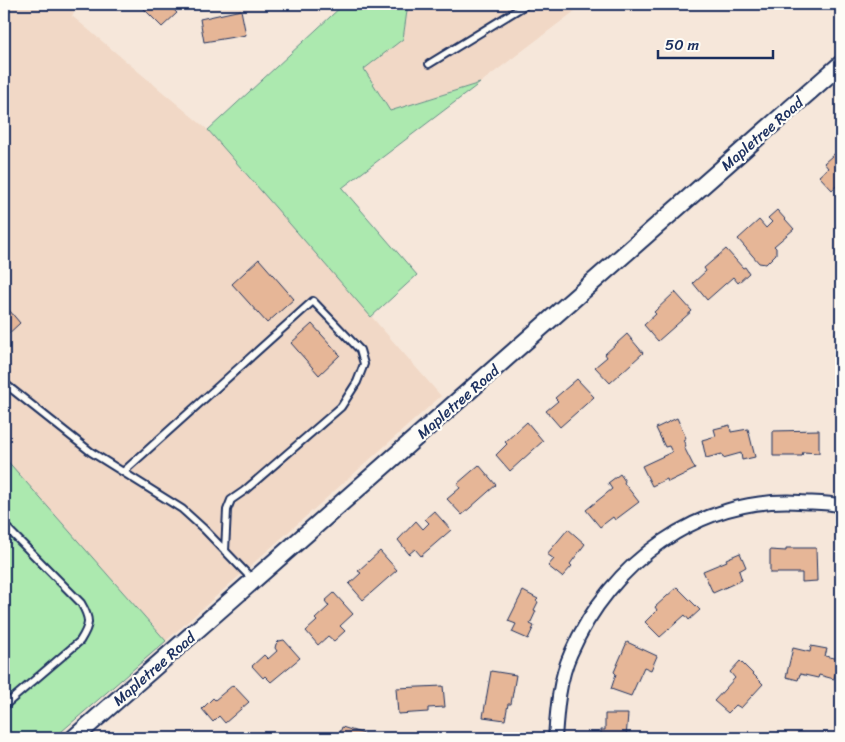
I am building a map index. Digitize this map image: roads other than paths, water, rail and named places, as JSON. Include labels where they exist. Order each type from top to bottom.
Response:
[{"type":"street","name":"Mapletree Road","points":[[74,738],[841,64]]},
{"type":"street","points":[[555,738],[559,696],[570,655],[589,617],[614,583],[646,553],[679,531],[717,514],[747,506],[783,501],[841,506]]},
{"type":"lane","points":[[429,64],[528,4]]},
{"type":"lane","points":[[123,472],[313,301],[360,350],[364,364],[357,382],[341,407],[244,492],[230,500],[227,510],[225,551]]},
{"type":"lane","points":[[4,383],[91,452],[182,510],[204,529],[254,581]]},
{"type":"lane","points":[[4,525],[81,603],[87,614],[88,627],[80,640],[4,706]]}]
